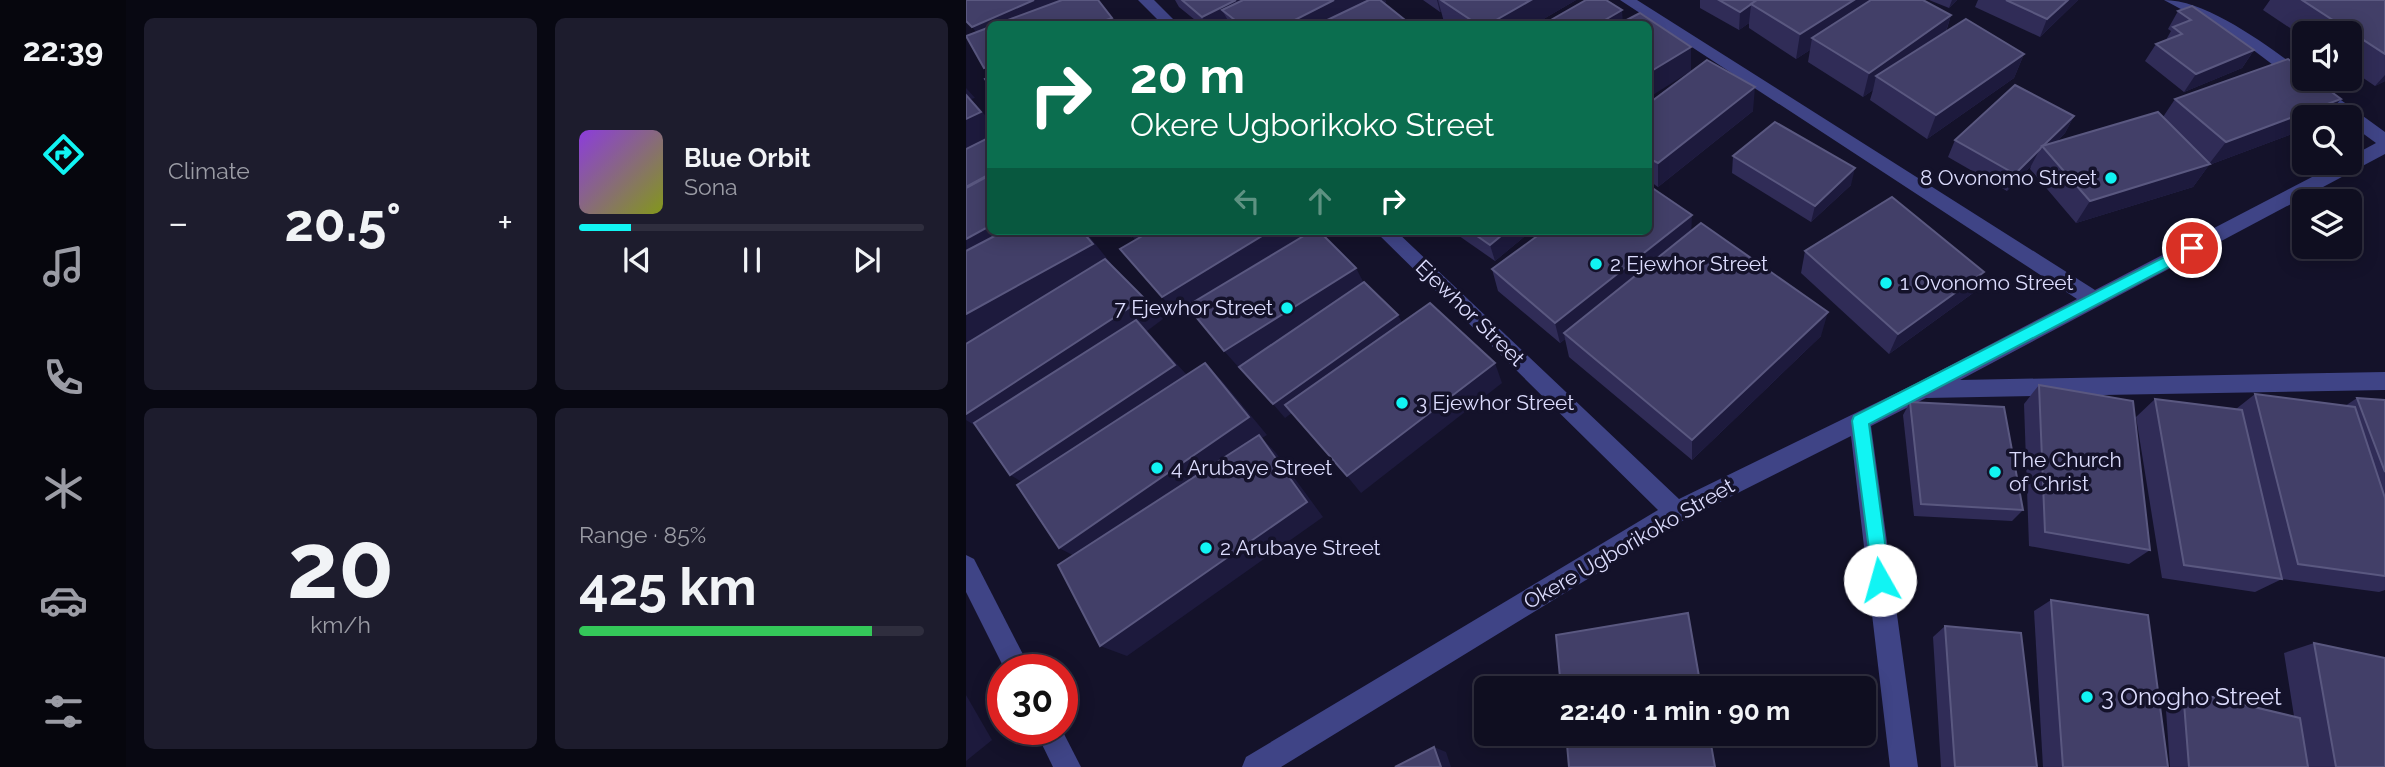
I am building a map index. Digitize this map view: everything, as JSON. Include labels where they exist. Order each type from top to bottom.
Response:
[{"type":"street","points":[[1145,0],[1167,21]]},
{"type":"street","points":[[1628,0],[2095,300]]},
{"type":"street","points":[[2172,0],[2249,40],[2385,144]]},
{"type":"street","name":"Okere Ugborikoko Street","points":[[1256,767],[1676,512],[1922,390],[2385,144]]},
{"type":"street","name":"Ejewhor Street","points":[[1388,235],[1676,512]]},
{"type":"street","points":[[1922,390],[2385,381]]},
{"type":"street","points":[[1860,421],[1904,767]]},
{"type":"street","points":[[966,567],[1010,654]]},
{"type":"street","points":[[1056,745],[1067,767]]},
{"type":"building","points":[[966,0],[1034,0],[972,27],[966,21]]},
{"type":"building","points":[[1062,0],[1098,0],[1112,18],[1104,21],[1005,21]]},
{"type":"building","points":[[1182,0],[1236,0],[1202,17]]},
{"type":"building","points":[[1243,0],[1334,0],[1293,21],[1236,21],[1222,10]]},
{"type":"building","points":[[1369,0],[1380,0],[1406,21],[1325,21]]},
{"type":"building","points":[[1441,0],[1531,0],[1494,21],[1472,21]]},
{"type":"building","points":[[1586,0],[1606,0],[1622,10],[1603,21],[1549,21]]},
{"type":"building","points":[[1719,0],[1757,0],[1740,12]]},
{"type":"building","points":[[1757,0],[1854,0],[1800,34],[1751,4]]},
{"type":"building","points":[[1871,0],[1923,0],[1951,15],[1869,73],[1812,38]]},
{"type":"building","points":[[2006,0],[2068,0],[2047,19]]},
{"type":"building","points":[[2302,0],[2385,0],[2385,54],[2362,39],[2362,21],[2334,21]]},
{"type":"building","points":[[2192,6],[2254,50],[2196,74],[2156,44],[2182,34],[2173,27],[2191,20],[2178,11]]},
{"type":"building","points":[[1640,13],[1652,21],[1625,21]]},
{"type":"building","points":[[1966,19],[2024,54],[1936,115],[1876,76]]},
{"type":"building","points":[[1652,21],[1691,47],[1652,71]]},
{"type":"building","points":[[987,28],[987,67],[984,68],[966,36]]},
{"type":"building","points":[[2288,59],[2292,62],[2292,91],[2330,91],[2341,99],[2325,105],[2292,105],[2292,117],[2226,142],[2175,99]]},
{"type":"building","points":[[1707,60],[1755,87],[1658,163],[1652,160],[1652,101]]},
{"type":"building","points":[[2015,85],[2074,116],[2015,174],[1955,140]]},
{"type":"building","points":[[966,95],[981,112],[966,119]]},
{"type":"building","points":[[2158,112],[2210,164],[2090,201],[2042,146]]},
{"type":"building","points":[[1775,122],[1855,168],[1815,206],[1733,156]]},
{"type":"building","points":[[987,138],[987,176],[966,187],[966,149]]},
{"type":"building","points":[[987,177],[987,228],[966,239],[966,188]]},
{"type":"building","name":"2 Ejewhor Street","points":[[1652,188],[1692,215],[1555,323],[1492,269],[1539,235],[1652,235]]},
{"type":"building","name":"1 Ovonomo Street","points":[[1892,197],[1984,272],[1898,334],[1805,251]]},
{"type":"building","points":[[1701,223],[1828,312],[1692,440],[1564,333]]},
{"type":"building","points":[[996,235],[1085,235],[1093,244],[966,314],[966,251]]},
{"type":"building","points":[[1144,235],[1263,235],[1162,297],[1120,249]]},
{"type":"building","points":[[1305,235],[1323,235],[1356,268],[1224,351],[1187,306]]},
{"type":"building","points":[[1476,235],[1502,235],[1490,245]]},
{"type":"building","points":[[1105,259],[1144,298],[966,414],[966,344]]},
{"type":"building","points":[[1364,282],[1398,315],[1273,404],[1239,367]]},
{"type":"building","name":"3 Ejewhor Street","points":[[1430,303],[1495,363],[1347,476],[1285,405]]},
{"type":"building","points":[[1136,320],[1175,365],[1010,475],[974,423]]},
{"type":"building","points":[[1205,363],[1249,417],[1059,548],[1017,485]]},
{"type":"building","points":[[2039,385],[2133,401],[2150,550],[2045,532]]},
{"type":"building","points":[[2255,394],[2355,407],[2385,498],[2385,576],[2298,564]]},
{"type":"building","points":[[2357,398],[2385,400],[2385,472]]},
{"type":"building","points":[[2155,399],[2242,410],[2282,579],[2184,565]]},
{"type":"building","points":[[1910,402],[2004,407],[2023,510],[1921,504]]},
{"type":"building","name":"2 Arubaye Street","points":[[1259,435],[1307,502],[1100,646],[1058,565]]},
{"type":"building","name":"3 Onogho Street","points":[[2051,600],[2148,615],[2168,767],[2063,767]]},
{"type":"building","points":[[1688,613],[1699,676],[1560,676],[1556,635]]},
{"type":"building","points":[[1945,626],[2021,633],[2037,767],[1955,767]]},
{"type":"building","points":[[2314,643],[2385,658],[2385,767],[2336,767]]},
{"type":"building","points":[[2183,690],[2300,718],[2308,767],[2189,767]]},
{"type":"building","points":[[1567,746],[1711,746],[1715,767],[1569,767]]},
{"type":"building","points":[[1434,747],[1441,767],[1395,767]]},
{"type":"place","name":"8 Ovonomo Street","points":[[2111,178]]},
{"type":"place","name":"2 Ejewhor Street","points":[[1596,264]]},
{"type":"place","name":"1 Ovonomo Street","points":[[1886,283]]},
{"type":"place","name":"7 Ejewhor Street","points":[[1287,308]]},
{"type":"place","name":"3 Ejewhor Street","points":[[1402,403]]},
{"type":"place","name":"4 Arubaye Street","points":[[1157,468]]},
{"type":"place","name":"The Church of Christ","points":[[1995,472]]},
{"type":"place","name":"2 Arubaye Street","points":[[1206,548]]},
{"type":"place","name":"3 Onogho Street","points":[[2087,697]]},
{"type":"route","points":[[1880,580],[1860,421],[2192,248]]}]
